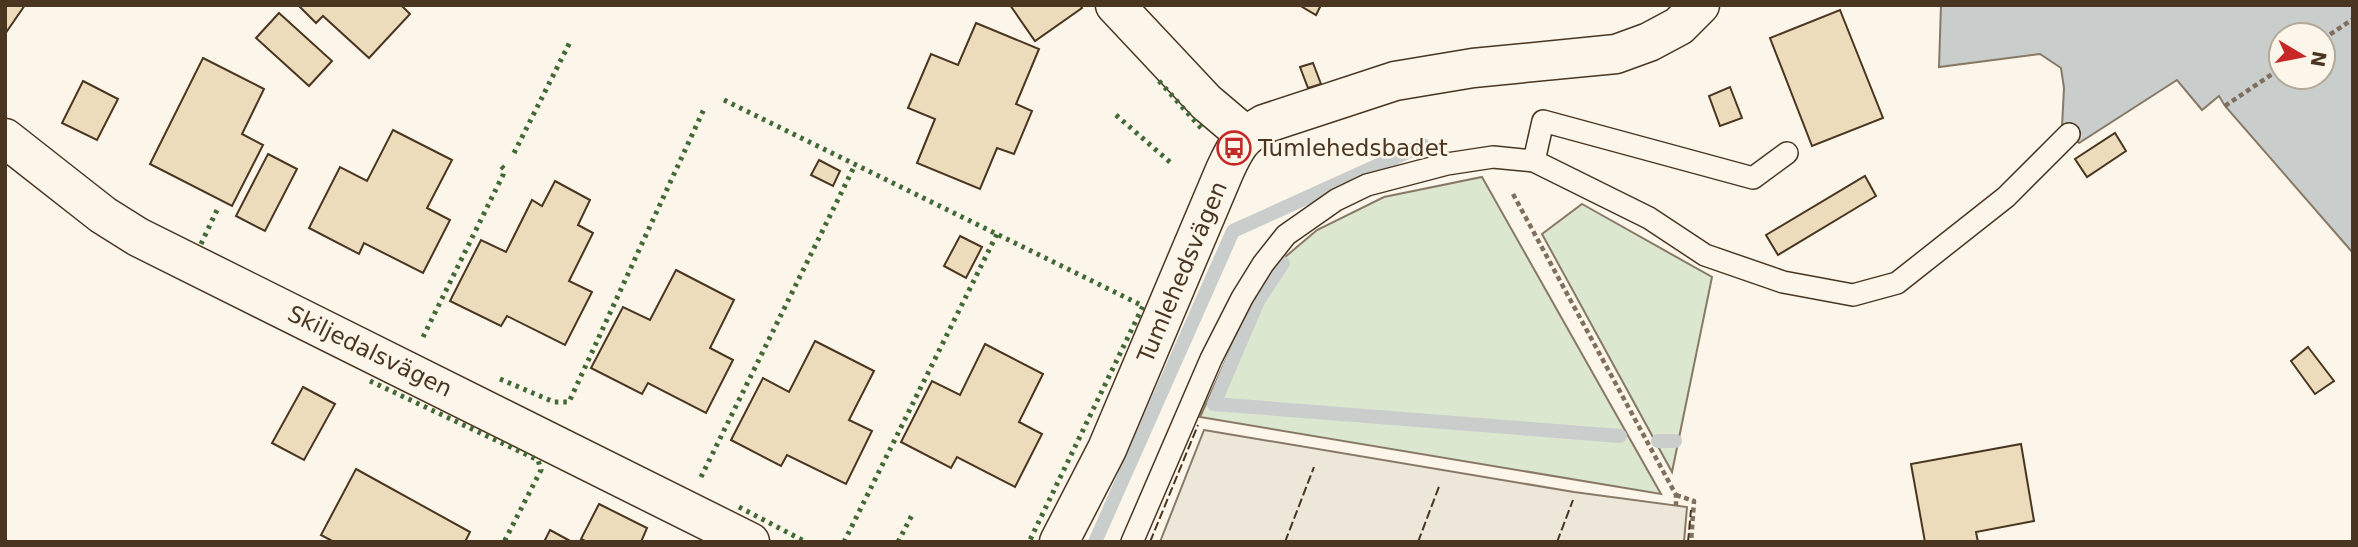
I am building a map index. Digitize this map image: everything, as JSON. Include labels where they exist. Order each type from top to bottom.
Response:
[{"type":"street","points":[[1115,5],[1206,102],[1245,135],[1264,124],[1395,80],[1473,68],[1616,54],[1649,42],[1679,26],[1700,5]]},
{"type":"street","name":"Tumlehedsvägen","points":[[1059,542],[1107,449],[1234,148],[1245,135]]},
{"type":"street","name":"Skiljedalsvägen","points":[[5,138],[103,215],[138,237],[750,542]]},
{"type":"lane","points":[[1534,161],[1543,121],[1753,178],[1787,153]]},
{"type":"lane","points":[[1132,542],[1217,347],[1263,264],[1286,235],[1336,200],[1367,186],[1447,164],[1493,157],[1534,161],[1649,218],[1705,256],[1783,282],[1853,295],[1897,283],[2006,197],[2069,134]]},
{"type":"path","points":[[2337,30],[2353,19]]},
{"type":"path","points":[[2225,106],[2267,78]]},
{"type":"path","points":[[1493,157],[1676,495],[1676,505]]},
{"type":"path","points":[[1676,495],[1694,501],[1691,542]]},
{"type":"green space","points":[[1482,177],[1661,494],[1200,417],[1253,300],[1278,263],[1317,230],[1384,197]]},
{"type":"green space","points":[[1582,204],[1712,277],[1672,472],[1542,234]]},
{"type":"shaded area","points":[[1941,5],[2353,5],[2353,253],[2219,96],[2202,110],[2177,80],[2079,143],[2062,127],[2064,88],[2061,68],[2040,54],[1939,67]]},
{"type":"shaded area","points":[[1204,430],[1574,492],[1687,507],[1684,542],[1160,542]]},
{"type":"building","points":[[5,5],[25,5],[5,34]]},
{"type":"building","points":[[298,5],[401,5],[410,14],[369,58],[323,16],[316,23]]},
{"type":"building","points":[[1010,5],[1080,5],[1082,8],[1035,41]]},
{"type":"building","points":[[1299,5],[1321,5],[1316,15]]},
{"type":"building","points":[[1840,10],[1883,118],[1812,146],[1770,38]]},
{"type":"building","points":[[279,13],[332,61],[309,86],[256,38]]},
{"type":"building","points":[[976,23],[1039,49],[1016,104],[1032,111],[1014,154],[997,148],[980,189],[917,163],[935,119],[908,108],[931,54],[958,65]]},
{"type":"building","points":[[203,58],[264,89],[242,134],[263,145],[232,206],[150,164]]},
{"type":"building","points":[[1313,63],[1321,84],[1308,88],[1300,67]]},
{"type":"building","points":[[83,81],[118,99],[97,140],[62,123]]},
{"type":"building","points":[[1730,87],[1742,118],[1720,126],[1709,96]]},
{"type":"building","points":[[393,130],[452,160],[427,208],[450,220],[423,273],[364,243],[359,254],[309,228],[340,167],[367,181]]},
{"type":"building","points":[[2115,133],[2126,151],[2087,177],[2075,159]]},
{"type":"building","points":[[268,154],[297,169],[265,231],[236,216]]},
{"type":"building","points":[[819,160],[840,171],[833,186],[811,175]]},
{"type":"building","points":[[1865,176],[1876,196],[1778,255],[1766,235]]},
{"type":"building","points":[[555,181],[590,200],[578,225],[593,233],[569,281],[592,292],[565,345],[507,316],[501,326],[450,301],[481,240],[506,252],[532,200],[542,206]]},
{"type":"building","points":[[960,236],[982,247],[966,278],[944,266]]},
{"type":"building","points":[[676,270],[734,300],[710,348],[733,360],[706,413],[648,383],[642,394],[591,368],[623,307],[650,320]]},
{"type":"building","points":[[815,341],[874,371],[849,420],[872,431],[846,484],[787,455],[781,466],[731,440],[763,378],[789,392]]},
{"type":"building","points":[[985,344],[1043,374],[1019,422],[1042,434],[1015,487],[957,457],[951,468],[901,442],[932,381],[960,395]]},
{"type":"building","points":[[2308,347],[2334,381],[2315,394],[2291,361]]},
{"type":"building","points":[[303,387],[335,404],[304,460],[272,443]]},
{"type":"building","points":[[2021,444],[2034,521],[1976,532],[1978,542],[1925,542],[1911,464]]},
{"type":"building","points":[[356,469],[470,532],[465,542],[334,542],[321,535]]},
{"type":"building","points":[[599,504],[647,528],[641,542],[587,542],[581,539]]},
{"type":"building","points":[[550,530],[572,542],[544,542]]},
{"type":"waterway","points":[[1095,542],[1233,231],[1423,145]]},
{"type":"waterway","points":[[1283,263],[1258,301],[1214,404],[1620,436]]},
{"type":"waterway","points":[[1658,441],[1675,441]]},
{"type":"hedge","points":[[514,153],[571,40]]},
{"type":"hedge","points":[[1159,81],[1201,128]]},
{"type":"hedge","points":[[724,100],[1143,306],[1029,542]]},
{"type":"hedge","points":[[500,379],[554,402],[569,402],[704,109]]},
{"type":"hedge","points":[[1116,115],[1171,163]]},
{"type":"hedge","points":[[423,337],[503,175],[504,169],[498,163]]},
{"type":"hedge","points":[[701,477],[855,165]]},
{"type":"hedge","points":[[201,244],[217,210]]},
{"type":"hedge","points":[[844,542],[997,234]]},
{"type":"hedge","points":[[370,381],[538,460],[541,470],[504,542]]},
{"type":"hedge","points":[[739,507],[806,542]]},
{"type":"hedge","points":[[898,542],[913,513]]},
{"type":"fence","points":[[1150,542],[1198,425]]},
{"type":"fence","points":[[1285,542],[1314,467]]},
{"type":"fence","points":[[1418,542],[1440,484]]},
{"type":"fence","points":[[1557,542],[1573,500]]},
{"type":"fence","points":[[1688,542],[1691,510]]},
{"type":"place","name":"Tumlehedsbadet","points":[[1234,148]]}]
